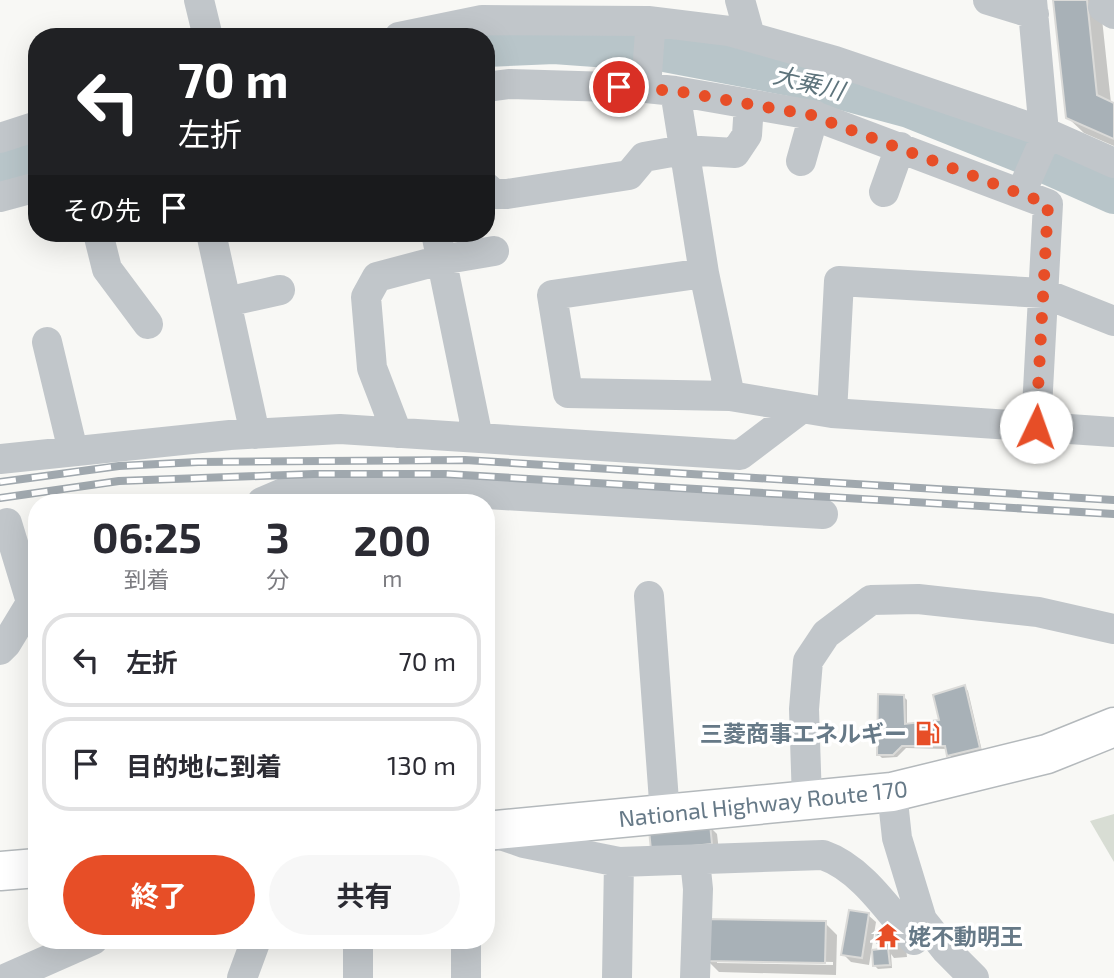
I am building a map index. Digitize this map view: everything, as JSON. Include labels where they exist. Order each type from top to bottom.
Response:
[{"type":"highway","name":"National Highway Route 170","points":[[495,830],[892,792],[1046,754],[1114,727]]},
{"type":"highway","points":[[0,871],[28,869]]},
{"type":"street","points":[[200,0],[206,28]]},
{"type":"street","points":[[740,0],[750,36]]},
{"type":"street","points":[[988,0],[1033,7],[1044,137],[1021,190]]},
{"type":"street","points":[[443,28],[482,20],[729,31],[835,61],[1114,163]]},
{"type":"street","points":[[646,88],[649,27]]},
{"type":"street","points":[[495,86],[510,84],[646,88],[814,116],[1021,190],[1048,204],[1036,427]]},
{"type":"street","points":[[676,91],[704,273],[730,396]]},
{"type":"street","points":[[495,194],[629,176],[644,157],[683,150],[735,153],[747,135],[749,104]]},
{"type":"street","points":[[801,161],[814,116]]},
{"type":"street","points":[[0,138],[28,129]]},
{"type":"street","points":[[884,191],[900,148]]},
{"type":"street","points":[[0,197],[28,189]]},
{"type":"street","points":[[100,242],[107,270],[148,324]]},
{"type":"street","points":[[213,242],[255,434]]},
{"type":"street","points":[[397,433],[372,368],[366,298],[377,277],[438,246],[494,251]]},
{"type":"street","points":[[438,246],[478,438]]},
{"type":"street","points":[[704,273],[552,295],[568,393],[730,396],[832,413],[1114,432]]},
{"type":"street","points":[[832,413],[839,281],[1043,293],[1114,321]]},
{"type":"street","points":[[226,302],[280,290]]},
{"type":"street","points":[[47,342],[73,451]]},
{"type":"street","points":[[0,459],[255,434],[340,429],[740,455],[802,408]]},
{"type":"street","points":[[281,494],[336,485],[487,494]]},
{"type":"street","points":[[495,494],[822,514]]},
{"type":"street","points":[[6,523],[28,581]]},
{"type":"street","points":[[649,596],[665,815]]},
{"type":"street","points":[[807,801],[804,709],[808,661],[826,634],[872,600],[918,599],[1038,612],[1114,629]]},
{"type":"street","points":[[2,642],[28,605]]},
{"type":"street","points":[[892,792],[897,838],[922,920],[946,950],[974,978]]},
{"type":"street","points":[[495,834],[524,843],[619,862],[823,855],[839,861],[867,886],[914,940]]},
{"type":"street","points":[[695,860],[698,889],[695,978]]},
{"type":"street","points":[[617,978],[619,862]]},
{"type":"street","points":[[7,978],[73,949]]},
{"type":"street","points":[[242,978],[253,949]]},
{"type":"street","points":[[358,949],[358,978]]},
{"type":"street","points":[[466,949],[466,978]]},
{"type":"shaded area","points":[[1114,814],[1114,862],[1090,821]]},
{"type":"building","points":[[1053,0],[1087,0],[1097,95],[1114,103],[1114,139],[1066,118]]},
{"type":"building","points":[[965,685],[980,748],[947,756],[945,746],[902,746],[893,755],[877,755],[878,694],[904,695],[905,724],[939,720],[933,695]]},
{"type":"building","points":[[710,824],[712,844],[651,850],[649,830]]},
{"type":"building","points":[[849,910],[869,913],[862,958],[841,955]]},
{"type":"building","points":[[706,919],[826,921],[825,963],[705,961]]},
{"type":"building","points":[[876,931],[891,931],[892,942],[877,943]]},
{"type":"building","points":[[888,948],[890,965],[873,966],[872,950]]},
{"type":"waterway","name":"大乗川","points":[[495,47],[554,44],[665,52],[790,76],[909,108],[1114,194]]},
{"type":"waterway","name":"大乗川","points":[[0,167],[28,158]]},
{"type":"railway","points":[[0,482],[119,466],[198,462],[465,460],[1114,500]]},
{"type":"railway","points":[[0,498],[119,481],[314,474],[446,474],[1114,514]]},
{"type":"place","name":"三菱商事エネルギー","points":[[927,733]]},
{"type":"place","name":"姥不動明王","points":[[888,936]]},
{"type":"route","points":[[619,87],[676,91],[811,115],[1048,204],[1036,427]]}]
